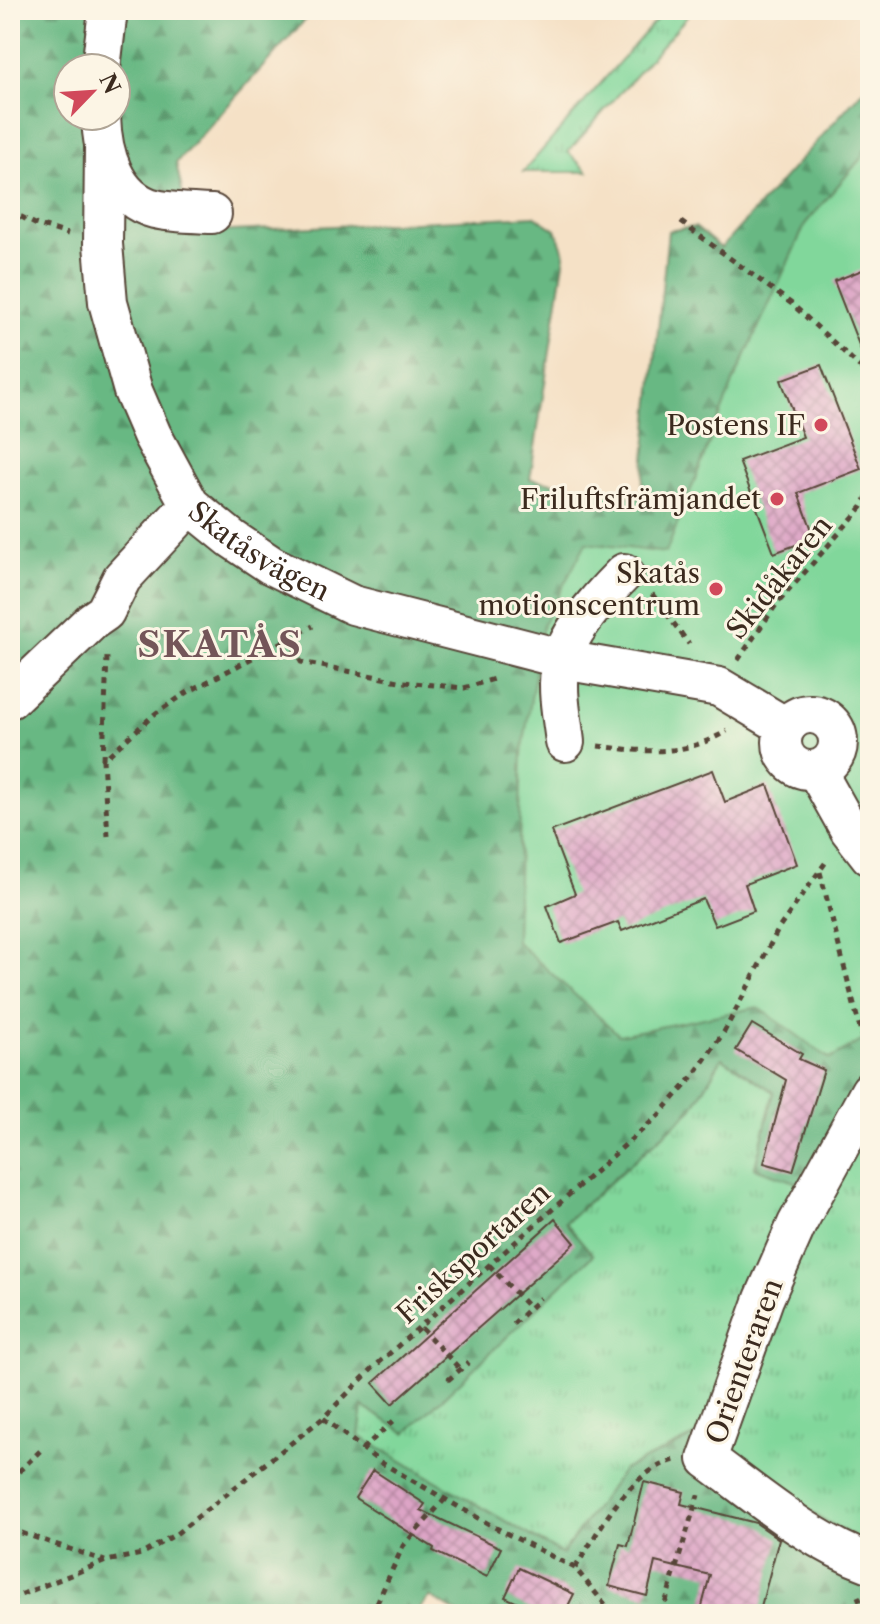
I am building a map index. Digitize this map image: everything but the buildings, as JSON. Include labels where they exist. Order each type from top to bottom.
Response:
[{"type":"street","points":[[103,52],[108,10]]},
{"type":"street","name":"Skatåsvägen","points":[[102,132],[110,169],[119,185],[134,199],[151,208],[212,214]]},
{"type":"street","name":"Skatåsvägen","points":[[102,132],[103,244],[108,302],[133,391],[152,435],[190,505],[271,565],[353,605],[550,655],[719,687]]},
{"type":"street","points":[[10,699],[105,612],[122,578],[190,505]]},
{"type":"street","points":[[565,742],[550,655],[624,573]]},
{"type":"street","points":[[719,687],[773,720],[809,713],[833,725],[839,743],[837,752],[832,760],[816,770],[860,842]]},
{"type":"street","name":"Orienteraren","points":[[870,1091],[797,1224],[764,1299],[707,1459],[810,1533],[870,1563]]},
{"type":"path","points":[[10,211],[35,224],[72,235]]},
{"type":"path","points":[[681,222],[792,304],[870,376]]},
{"type":"path","name":"Skidåkaren","points":[[719,687],[776,605],[862,507],[870,491]]},
{"type":"path","points":[[103,760],[167,706],[353,605]]},
{"type":"path","points":[[105,612],[108,640],[103,760],[108,836]]},
{"type":"path","points":[[289,638],[301,662],[404,682],[464,688],[503,677],[550,655]]},
{"type":"path","points":[[633,751],[680,751],[773,720]]},
{"type":"path","name":"Frisksportaren","points":[[10,1599],[106,1561],[142,1554],[176,1534],[323,1418],[373,1368],[659,1115],[691,1079],[724,1032],[779,928],[819,871],[860,842]]},
{"type":"path","points":[[819,871],[870,1068]]},
{"type":"path","points":[[489,1265],[529,1307]]},
{"type":"path","points":[[513,1324],[540,1298]]},
{"type":"path","points":[[421,1328],[460,1369]]},
{"type":"path","points":[[448,1380],[469,1362]]},
{"type":"path","points":[[323,1418],[362,1449],[494,1527],[575,1568],[613,1614]]},
{"type":"path","points":[[362,1449],[397,1418]]},
{"type":"path","points":[[10,1480],[40,1451]]},
{"type":"path","points":[[575,1568],[628,1490],[651,1469],[672,1460],[707,1459],[662,1614]]},
{"type":"path","points":[[372,1614],[403,1546],[446,1498]]},
{"type":"path","points":[[10,1529],[106,1561]]},
{"type":"green space","points":[[10,10],[314,10],[176,163],[191,233],[535,216],[556,230],[565,255],[530,479],[641,498],[668,231],[695,227],[721,248],[870,82],[870,148],[806,223],[733,383],[666,553],[586,543],[522,755],[516,941],[619,1035],[759,1007],[830,1059],[870,1036],[870,1101],[815,1203],[731,1443],[740,1458],[772,1488],[870,1546],[870,1614],[459,1614],[430,1597],[415,1614],[321,1614],[293,1597],[253,1614],[10,1614]],"holes":[[[722,1058],[774,1092],[755,1168],[807,1186],[706,1431],[623,1470],[562,1554],[359,1436],[363,1407],[406,1433],[593,1255],[565,1222],[692,1109]]]},
{"type":"green space","points":[[665,10],[693,10],[568,152],[588,172],[523,172]]},
{"type":"green space","name":"Skatås motionscentrum","points":[[870,148],[870,1036],[830,1059],[758,1007],[619,1035],[516,941],[522,755],[543,624],[586,543],[666,553],[733,383],[806,223]]},
{"type":"green space","points":[[722,1058],[774,1092],[755,1167],[808,1187],[706,1431],[623,1470],[562,1554],[359,1436],[362,1406],[406,1432],[593,1255],[565,1223],[692,1109]]},
{"type":"green space","points":[[870,1101],[870,1546],[787,1499],[736,1457],[731,1443],[746,1378]]},
{"type":"green space","points":[[293,1597],[321,1614],[253,1614]]},
{"type":"place","name":"Postens IF","points":[[821,425]]},
{"type":"place","name":"Friluftsfrämjandet","points":[[777,499]]},
{"type":"place","name":"Skatås motionscentrum","points":[[716,589]]},
{"type":"district","name":"SKATÅS","points":[[220,644]]}]
